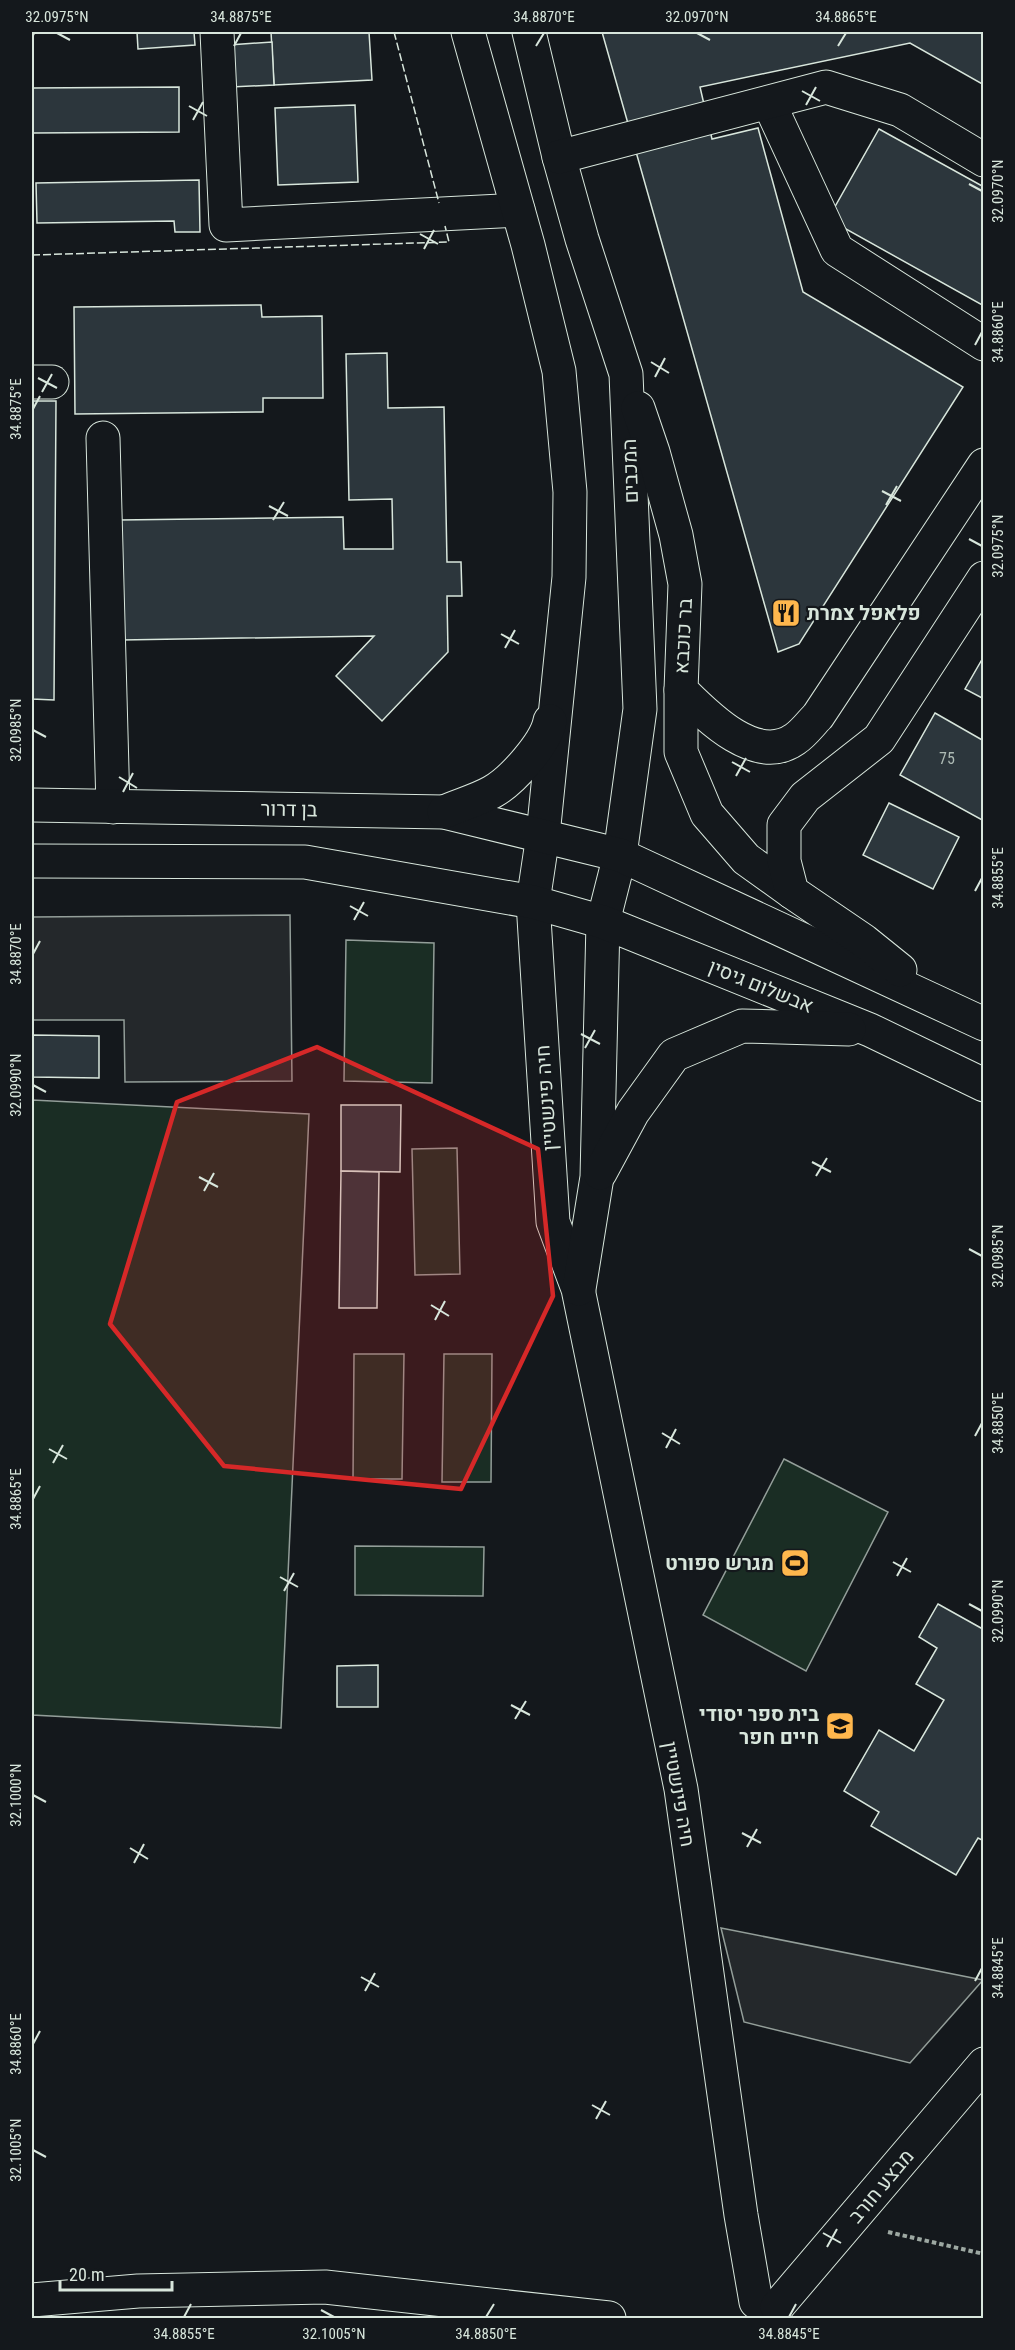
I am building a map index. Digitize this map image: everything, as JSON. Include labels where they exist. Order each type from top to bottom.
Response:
[{"type":"street","points":[[217,32],[226,225],[519,210]]},
{"type":"street","points":[[32,861],[305,862],[533,902],[543,835],[569,577],[570,492],[559,371],[519,210],[468,32]]},
{"type":"street","name":"המכבים","points":[[529,32],[559,157],[582,239],[626,374],[640,709],[620,855],[603,922]]},
{"type":"street","points":[[559,157],[826,87],[900,110],[984,160]]},
{"type":"street","points":[[769,103],[837,250],[984,344]]},
{"type":"street","name":"בר כוכבא","points":[[626,374],[653,452],[674,524],[685,584],[681,690],[712,721],[749,744],[773,747],[795,740],[818,716],[984,465]]},
{"type":"street","points":[[103,438],[113,807]]},
{"type":"street","points":[[792,892],[784,861],[784,825],[805,797],[879,739],[984,578]]},
{"type":"street","points":[[444,812],[493,792],[522,766],[548,730],[560,660]]},
{"type":"street","points":[[681,690],[681,752],[707,814],[746,859],[864,941],[946,1006]]},
{"type":"street","name":"בן דרור","points":[[32,805],[444,812],[543,835]]},
{"type":"street","points":[[543,835],[620,855],[984,1024]]},
{"type":"street","name":"אבשלום גיסין","points":[[533,902],[603,922],[870,1030],[984,1085]]},
{"type":"street","name":"חיה פינשטיין","points":[[533,902],[554,1222],[579,1289],[681,1789],[741,2215],[764,2312]]},
{"type":"street","name":"חיה פינשטיין","points":[[579,1289],[597,1177],[603,922]]},
{"type":"street","points":[[597,1177],[633,1112],[674,1055],[742,1026],[870,1030]]},
{"type":"street","name":"מבצע חורב","points":[[764,2312],[849,2224],[984,2064]]},
{"type":"street","points":[[32,2300],[138,2291],[326,2287],[609,2319]]},
{"type":"path","points":[[849,2224],[984,2253]]},
{"type":"highlighted area","points":[[317,1047],[538,1149],[553,1296],[461,1489],[224,1466],[110,1324],[177,1102]]},
{"type":"green space","points":[[346,940],[434,943],[432,1083],[344,1081]]},
{"type":"green space","points":[[32,1100],[309,1114],[281,1728],[32,1715]]},
{"type":"green space","points":[[457,1148],[460,1274],[415,1275],[412,1149]]},
{"type":"green space","points":[[354,1354],[404,1354],[402,1479],[353,1479]]},
{"type":"green space","points":[[444,1354],[492,1354],[491,1482],[442,1482]]},
{"type":"green space","name":"מגרש ספורט","points":[[784,1459],[888,1512],[806,1671],[703,1615]]},
{"type":"green space","points":[[355,1546],[484,1547],[483,1596],[355,1595]]},
{"type":"shaded area","points":[[290,915],[292,1081],[125,1082],[124,1020],[32,1020],[32,917]]},
{"type":"shaded area","points":[[721,1928],[983,1980],[910,2063],[744,2022]]},
{"type":"building","points":[[137,32],[194,32],[195,45],[138,49]]},
{"type":"building","points":[[271,32],[369,32],[372,80],[274,85]]},
{"type":"building","points":[[602,32],[984,32],[984,85],[910,43],[700,87],[712,139],[758,128],[803,292],[963,387],[799,644],[778,652]]},
{"type":"building","points":[[272,42],[274,85],[231,87],[229,45]]},
{"type":"building","points":[[179,87],[179,132],[33,133],[32,88]]},
{"type":"building","points":[[355,105],[358,182],[278,185],[275,108]]},
{"type":"building","points":[[879,129],[984,187],[984,306],[828,219]]},
{"type":"building","points":[[199,180],[200,232],[175,232],[174,221],[37,223],[36,183]]},
{"type":"building","points":[[261,305],[262,317],[322,316],[323,398],[263,398],[263,412],[75,414],[74,307]]},
{"type":"building","points":[[387,353],[388,408],[444,407],[447,562],[461,562],[462,596],[447,596],[448,652],[382,721],[336,676],[374,636],[121,640],[119,520],[343,517],[344,549],[393,549],[392,499],[349,500],[346,354]]},
{"type":"building","points":[[32,401],[56,401],[54,700],[32,699]]},
{"type":"building","points":[[984,656],[984,699],[965,689]]},
{"type":"building","points":[[935,713],[984,741],[984,821],[900,775]]},
{"type":"building","points":[[889,803],[959,837],[933,889],[863,855]]},
{"type":"building","points":[[32,1035],[99,1036],[99,1078],[32,1077]]},
{"type":"building","points":[[341,1105],[401,1105],[400,1172],[341,1171]]},
{"type":"building","points":[[341,1171],[379,1172],[377,1308],[339,1308]]},
{"type":"building","points":[[938,1604],[981,1628],[984,1626],[984,1841],[978,1838],[956,1875],[871,1826],[879,1812],[844,1791],[879,1730],[914,1751],[944,1700],[916,1684],[937,1648],[919,1637]]},
{"type":"building","points":[[378,1665],[378,1707],[337,1707],[337,1666]]},
{"type":"fence","points":[[32,38],[35,32]]},
{"type":"fence","points":[[394,32],[439,203]]},
{"type":"fence","points":[[32,255],[449,242],[445,226]]},
{"type":"place","name":"פלאפל צמרת","points":[[786,613]]},
{"type":"place","name":"מגרש ספורט","points":[[795,1563]]},
{"type":"place","name":"בית ספר יסודי חיים חפר","points":[[840,1726]]}]
